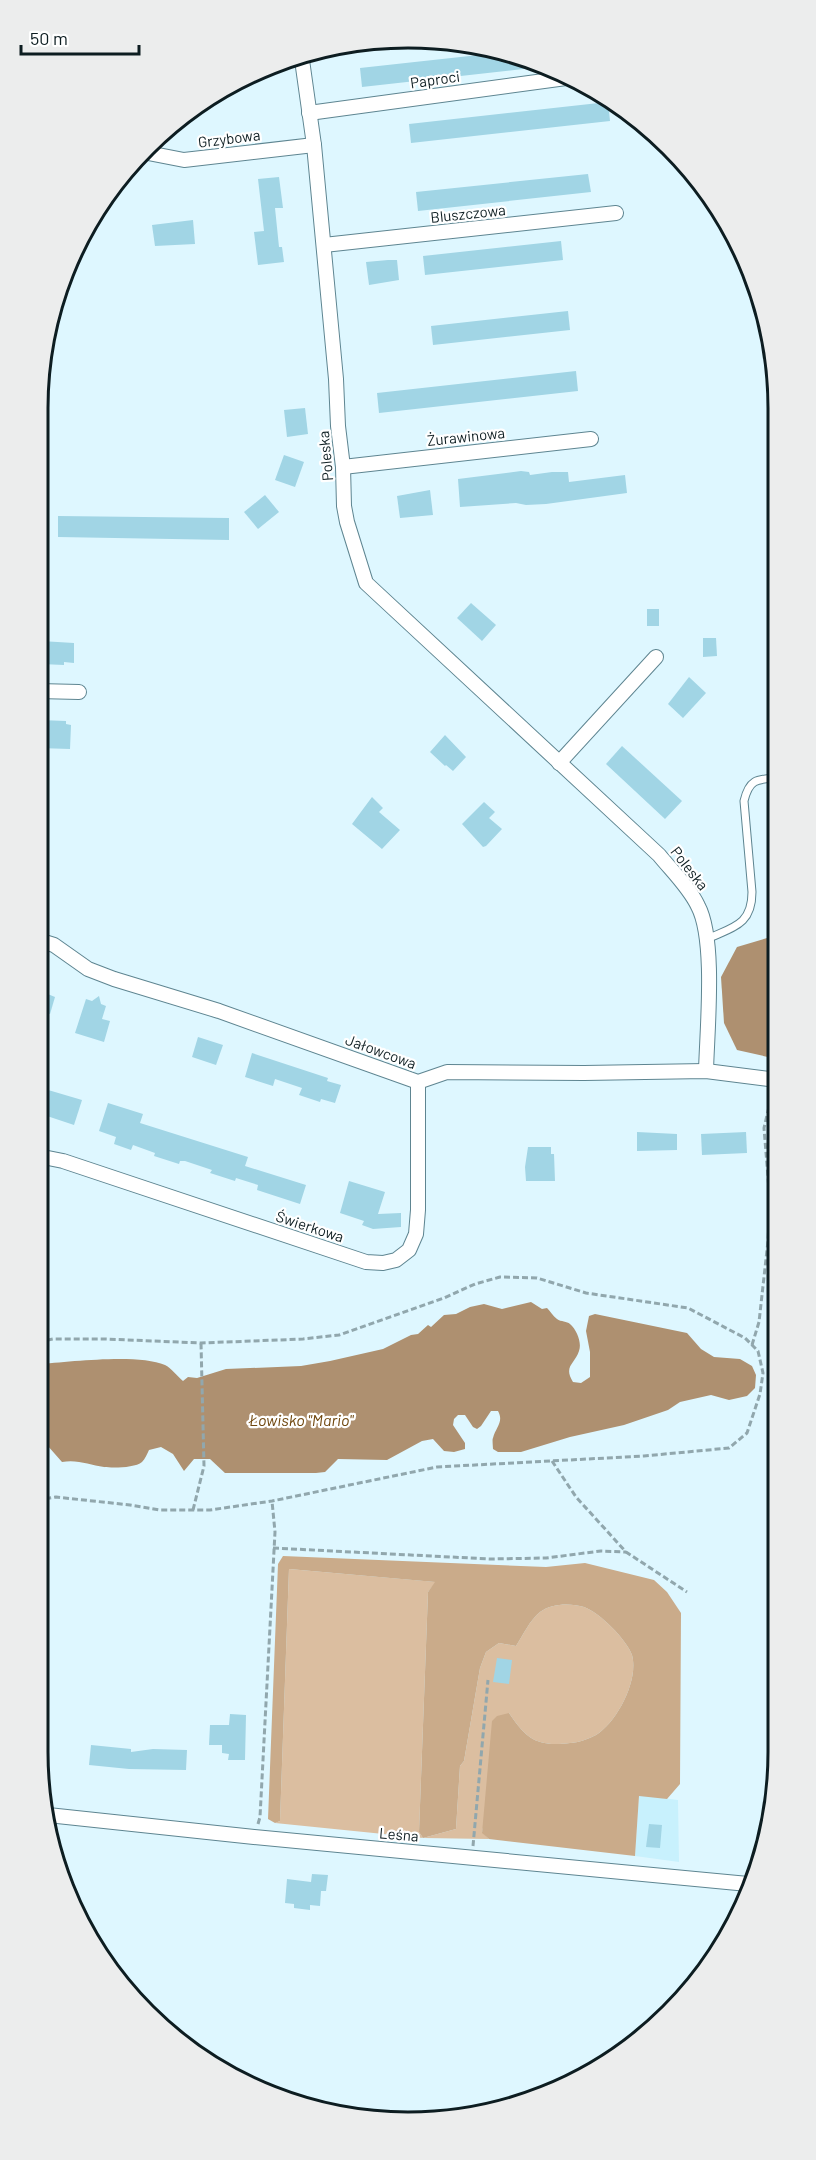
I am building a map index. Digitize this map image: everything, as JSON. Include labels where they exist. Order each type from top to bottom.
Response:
[{"type":"street","name":"Poleska","points":[[303,64],[324,245],[343,467],[344,506],[366,583],[659,855],[699,907],[707,939],[709,985],[706,1071]]},
{"type":"street","name":"Paproci","points":[[309,113],[555,79]]},
{"type":"street","name":"Grzybowa","points":[[152,154],[184,160],[314,145]]},
{"type":"street","name":"Bluszczowa","points":[[324,245],[616,213]]},
{"type":"street","name":"Żurawinowa","points":[[343,467],[591,439]]},
{"type":"street","points":[[559,763],[656,657]]},
{"type":"street","points":[[48,691],[79,692]]},
{"type":"street","name":"Jałowcowa","points":[[48,943],[88,969],[114,979],[219,1011],[418,1082],[447,1072],[706,1071],[768,1079]]},
{"type":"street","name":"Świerkowa","points":[[48,1158],[63,1161],[366,1262],[383,1263],[396,1260],[409,1250],[416,1234],[418,1082]]},
{"type":"street","name":"Leśna","points":[[54,1816],[743,1884]]},
{"type":"lane","points":[[707,939],[741,924],[748,917],[752,906],[752,892],[744,801],[752,783],[768,779]]},
{"type":"path","points":[[768,1107],[764,1128],[768,1177]]},
{"type":"path","points":[[752,1344],[759,1322],[768,1241]]},
{"type":"path","points":[[48,1340],[105,1339],[201,1343],[303,1339],[339,1335],[444,1298],[475,1284],[500,1277],[537,1278],[586,1293],[688,1308],[752,1344],[758,1351],[763,1373],[760,1394],[747,1433],[729,1448],[644,1456],[437,1467],[272,1501],[194,1510],[160,1510],[56,1497],[48,1498]]},
{"type":"path","points":[[194,1510],[204,1466],[201,1343]]},
{"type":"path","points":[[552,1461],[576,1497],[627,1552],[687,1592]]},
{"type":"path","points":[[254,1837],[260,1817],[275,1532],[272,1501]]},
{"type":"path","points":[[273,1548],[490,1559],[546,1558],[601,1551],[627,1552]]},
{"type":"path","points":[[472,1858],[488,1680]]},
{"type":"shaded area","points":[[283,1556],[546,1567],[585,1563],[654,1580],[667,1592],[681,1613],[680,1784],[667,1799],[639,1796],[635,1856],[489,1839],[482,1833],[492,1721],[497,1716],[509,1713],[522,1730],[534,1740],[550,1744],[576,1742],[596,1735],[604,1729],[618,1711],[629,1688],[633,1665],[629,1649],[612,1627],[597,1614],[584,1607],[573,1605],[556,1605],[545,1609],[533,1619],[516,1646],[499,1643],[486,1652],[480,1668],[464,1761],[460,1766],[456,1829],[423,1838],[419,1832],[428,1592],[435,1582],[289,1569],[280,1821],[275,1823],[268,1819],[278,1564]]},
{"type":"shaded area","points":[[289,1569],[436,1582],[428,1592],[419,1832],[423,1838],[275,1823],[280,1821]]},
{"type":"shaded area","points":[[568,1604],[584,1607],[597,1614],[619,1635],[632,1655],[632,1676],[629,1688],[611,1721],[596,1735],[586,1739],[573,1743],[550,1744],[534,1740],[522,1730],[509,1713],[482,1832],[489,1839],[423,1838],[456,1829],[460,1766],[464,1761],[480,1668],[486,1652],[499,1643],[516,1646],[533,1619],[550,1607]]},
{"type":"shaded area","points":[[639,1795],[678,1800],[679,1862],[635,1856]]},
{"type":"water","points":[[768,938],[768,1057],[737,1050],[724,1023],[721,977],[737,947]]},
{"type":"water","name":"Łowisko \"Mario\"","points":[[531,1302],[542,1309],[547,1308],[557,1319],[573,1327],[577,1333],[580,1348],[569,1369],[573,1382],[581,1383],[590,1377],[590,1352],[586,1331],[589,1316],[595,1314],[687,1333],[701,1349],[714,1357],[740,1359],[752,1366],[756,1375],[755,1388],[747,1396],[729,1400],[711,1395],[680,1402],[668,1410],[624,1425],[570,1437],[521,1452],[498,1452],[493,1449],[493,1439],[500,1421],[498,1411],[491,1411],[477,1429],[465,1415],[458,1415],[453,1425],[465,1443],[465,1449],[454,1452],[444,1451],[433,1439],[422,1441],[387,1460],[338,1459],[325,1472],[316,1473],[225,1473],[210,1459],[194,1459],[184,1471],[173,1454],[161,1447],[149,1450],[139,1464],[104,1467],[78,1462],[62,1462],[48,1446],[48,1363],[103,1359],[153,1361],[170,1368],[183,1381],[188,1377],[197,1378],[226,1369],[301,1366],[330,1361],[383,1349],[411,1335],[418,1334],[428,1325],[431,1327],[444,1315],[456,1314],[470,1307],[484,1304],[502,1309]]},
{"type":"building","points":[[478,55],[528,68],[362,87],[360,68]]},
{"type":"building","points":[[599,103],[609,110],[610,121],[411,143],[409,124]]},
{"type":"building","points":[[588,174],[591,192],[418,211],[416,192]]},
{"type":"building","points":[[279,177],[283,208],[275,208],[279,247],[282,247],[284,262],[258,265],[254,232],[264,231],[258,179]]},
{"type":"building","points":[[193,220],[195,244],[155,246],[152,225]]},
{"type":"building","points":[[561,241],[563,260],[425,275],[423,256]]},
{"type":"building","points":[[397,260],[399,280],[369,285],[366,262]]},
{"type":"building","points":[[568,311],[570,330],[433,345],[431,326]]},
{"type":"building","points":[[576,371],[578,391],[379,413],[377,393]]},
{"type":"building","points":[[305,408],[308,434],[287,437],[284,410]]},
{"type":"building","points":[[284,455],[304,462],[295,487],[275,480]]},
{"type":"building","points":[[529,472],[530,475],[568,472],[569,482],[625,475],[627,493],[546,504],[516,503],[460,507],[458,479]]},
{"type":"building","points":[[430,490],[433,515],[400,518],[397,496]]},
{"type":"building","points":[[265,495],[279,512],[258,529],[244,512]]},
{"type":"building","points":[[58,516],[229,518],[229,540],[58,537]]},
{"type":"building","points":[[471,603],[496,625],[482,641],[457,618]]},
{"type":"building","points":[[647,609],[659,609],[659,626],[647,626]]},
{"type":"building","points":[[703,638],[716,638],[717,656],[703,657]]},
{"type":"building","points":[[48,641],[74,643],[74,663],[64,662],[64,665],[48,664]]},
{"type":"building","points":[[689,677],[706,693],[683,718],[668,704]]},
{"type":"building","points":[[48,720],[66,721],[66,724],[71,725],[70,749],[48,748]]},
{"type":"building","points":[[445,735],[466,757],[453,771],[430,752]]},
{"type":"building","points":[[622,746],[682,801],[665,819],[606,764]]},
{"type":"building","points":[[372,797],[383,808],[379,812],[400,830],[382,849],[352,824]]},
{"type":"building","points":[[484,802],[495,812],[489,818],[502,829],[483,847],[462,824]]},
{"type":"building","points":[[48,994],[55,997],[50,1014],[48,1013]]},
{"type":"building","points":[[99,996],[101,1004],[106,1006],[102,1019],[110,1021],[104,1042],[75,1033],[86,999],[92,1001]]},
{"type":"building","points":[[198,1037],[223,1045],[216,1065],[192,1057]]},
{"type":"building","points":[[252,1053],[328,1078],[327,1081],[341,1085],[335,1103],[321,1099],[320,1102],[299,1095],[302,1088],[275,1079],[273,1086],[245,1077]]},
{"type":"building","points":[[48,1090],[82,1100],[74,1125],[48,1116]]},
{"type":"building","points":[[108,1103],[143,1114],[140,1123],[248,1157],[245,1166],[306,1185],[300,1204],[257,1190],[258,1185],[210,1173],[212,1170],[185,1161],[180,1161],[179,1164],[154,1156],[155,1153],[133,1145],[131,1150],[114,1144],[116,1137],[99,1131]]},
{"type":"building","points":[[637,1132],[677,1134],[677,1150],[637,1151]]},
{"type":"building","points":[[746,1132],[747,1153],[702,1155],[701,1134]]},
{"type":"building","points":[[528,1147],[551,1147],[551,1154],[554,1154],[555,1181],[526,1181],[525,1167]]},
{"type":"building","points":[[349,1181],[385,1192],[378,1214],[401,1213],[401,1227],[373,1229],[362,1225],[364,1221],[340,1213]]},
{"type":"building","points":[[497,1658],[512,1660],[509,1684],[493,1682]]},
{"type":"building","points":[[230,1714],[246,1715],[245,1760],[228,1760],[229,1754],[222,1753],[222,1745],[209,1745],[210,1725],[229,1725]]},
{"type":"building","points":[[91,1745],[131,1749],[131,1752],[153,1749],[187,1750],[186,1770],[129,1769],[89,1765]]},
{"type":"building","points":[[649,1824],[662,1825],[660,1848],[646,1847]]},
{"type":"building","points":[[312,1874],[328,1875],[326,1891],[321,1891],[320,1906],[310,1905],[310,1910],[294,1908],[294,1904],[285,1903],[287,1879],[311,1882]]}]
